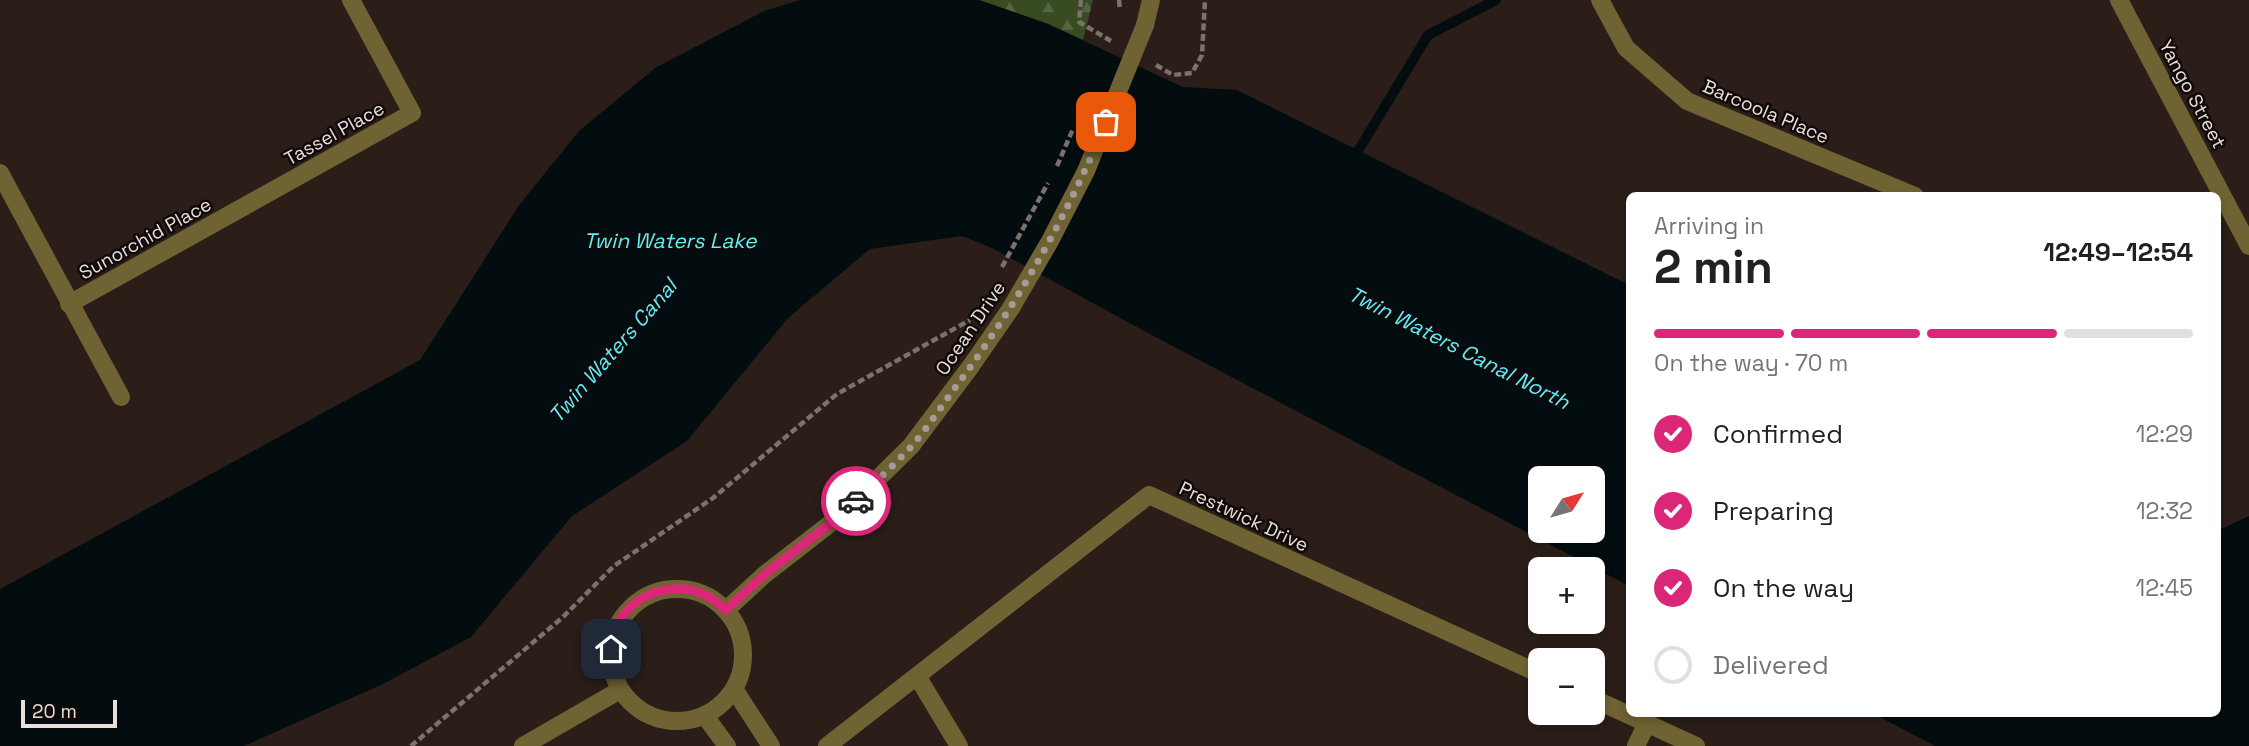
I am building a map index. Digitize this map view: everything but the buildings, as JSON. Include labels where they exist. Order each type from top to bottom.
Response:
[{"type":"street","name":"Ocean Drive","points":[[726,610],[764,575],[840,516],[911,446],[971,366],[1011,308],[1086,171],[1145,25],[1151,0]]},
{"type":"street","name":"Barcoola Place","points":[[1600,0],[1626,48],[1687,101],[1905,192]]},
{"type":"street","name":"Yango Street","points":[[2119,0],[2247,237]]},
{"type":"street","name":"Tassel Place","points":[[242,208],[412,113],[355,1]]},
{"type":"street","name":"Sunorchid Place","points":[[0,173],[121,397]]},
{"type":"street","name":"Sunorchid Place","points":[[69,304],[242,208]]},
{"type":"street","name":"Prestwick Drive","points":[[827,746],[1149,495],[1528,669]]},
{"type":"street","points":[[666,589],[688,589],[708,597],[726,610],[738,628],[743,649],[742,670],[734,690],[722,705],[705,716],[674,722],[643,713],[631,703],[620,690],[612,670],[611,649],[616,628],[629,609],[645,596],[666,589]]},
{"type":"street","points":[[917,676],[959,746]]},
{"type":"street","points":[[523,746],[620,690]]},
{"type":"street","points":[[734,690],[771,746]]},
{"type":"street","points":[[1605,704],[1626,713]]},
{"type":"street","points":[[705,716],[727,746]]},
{"type":"street","points":[[1634,717],[1696,746]]},
{"type":"street","points":[[1636,746],[1647,723]]},
{"type":"path","points":[[1118,16],[1121,7],[1119,0]]},
{"type":"path","points":[[1106,48],[1111,36]]},
{"type":"path","points":[[1057,168],[1076,120]]},
{"type":"path","points":[[997,278],[1050,180]]},
{"type":"path","points":[[411,746],[563,617],[614,566],[713,498],[837,394],[968,322],[976,312]]},
{"type":"green space","points":[[979,0],[1093,0],[1083,40],[1048,24]]},
{"type":"water","name":"Twin Waters Lake","points":[[800,0],[979,0],[1048,24],[1183,87],[1237,90],[1626,284],[1626,584],[1605,573],[1605,557],[1574,557],[1547,543],[1605,543],[1605,466],[1528,466],[1528,533],[992,248],[962,236],[870,249],[788,318],[687,441],[572,516],[471,637],[383,684],[244,746],[0,746],[0,589],[420,360],[520,204],[579,131],[655,68],[764,11]]},
{"type":"water","points":[[2249,516],[2249,746],[1935,746],[1880,717],[2221,717],[2221,529]]},
{"type":"waterway","points":[[1352,161],[1428,35],[1496,0]]},
{"type":"way so far","points":[[856,501],[911,446],[1011,308],[1086,171],[1106,122]]},
{"type":"route","points":[[611,649],[616,628],[629,609],[645,596],[666,589],[688,589],[708,597],[726,610],[764,575],[856,501]]},
{"type":"water label","name":"Twin Waters Canal North","points":[[1459,348]]},
{"type":"water label","name":"Twin Waters Canal","points":[[613,351]]}]
